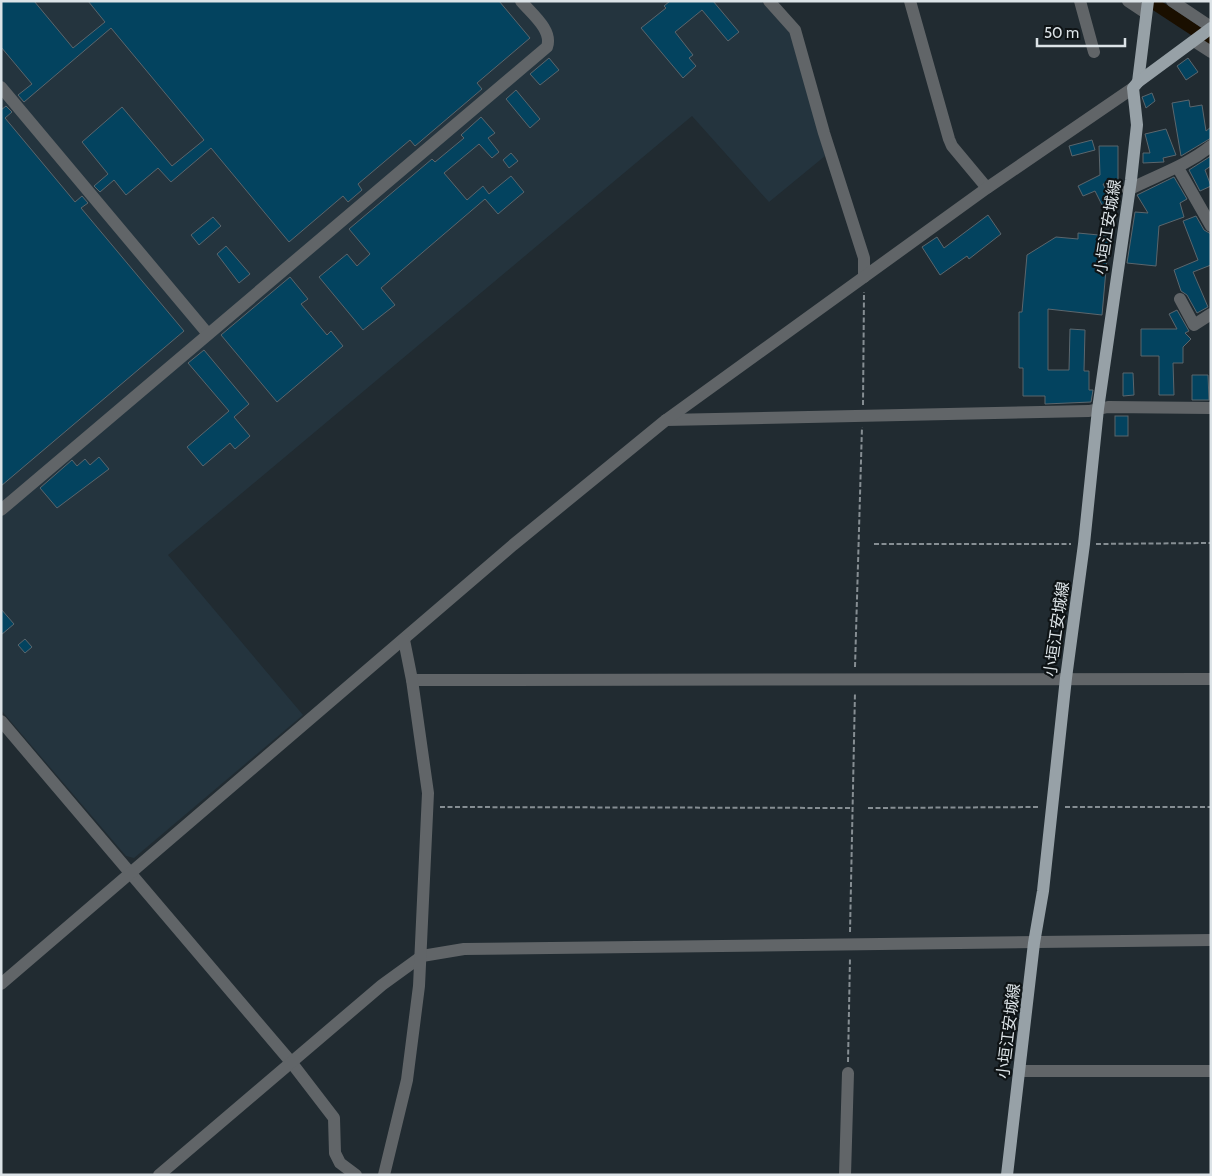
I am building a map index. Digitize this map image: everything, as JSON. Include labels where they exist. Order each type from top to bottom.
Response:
[{"type":"main road","name":"小垣江安城線","points":[[1007,1175],[1034,943],[1043,891],[1098,409],[1137,125],[1135,85],[1147,6]]},
{"type":"main road","points":[[1135,85],[1204,33]]},
{"type":"street","points":[[1,510],[547,48],[549,41],[548,33],[521,1]]},
{"type":"street","points":[[769,1],[795,30],[824,132],[864,258],[864,277]]},
{"type":"street","points":[[910,1],[949,139],[952,146],[987,188]]},
{"type":"street","points":[[1080,1],[1094,52]]},
{"type":"street","points":[[1128,1],[1147,6]]},
{"type":"street","points":[[1172,1],[1204,33],[1211,52]]},
{"type":"street","points":[[1,984],[513,545],[666,420],[987,188],[1135,85]]},
{"type":"street","points":[[1,87],[208,334]]},
{"type":"street","points":[[1128,190],[1165,171],[1178,168],[1211,146]]},
{"type":"street","points":[[1178,168],[1211,226]]},
{"type":"street","points":[[1180,299],[1194,325],[1211,314]]},
{"type":"street","points":[[666,420],[1070,412],[1108,407],[1211,408]]},
{"type":"street","points":[[384,1175],[407,1080],[422,956],[428,807],[428,777],[404,640]]},
{"type":"street","points":[[412,680],[1211,679]]},
{"type":"street","points":[[1,721],[291,1062],[334,1118],[335,1153],[340,1163],[356,1175]]},
{"type":"street","points":[[159,1175],[382,985],[422,956],[464,949],[1211,940]]},
{"type":"street","points":[[1019,1071],[1211,1071]]},
{"type":"street","points":[[845,1175],[848,1072]]},
{"type":"path","points":[[874,544],[1211,543]]},
{"type":"path","points":[[428,807],[852,808]]},
{"type":"shaded area","points":[[1,1],[761,1],[790,33],[825,156],[769,202],[692,116],[168,555],[303,715],[134,858],[126,856],[1,710]]},
{"type":"building","points":[[1,1],[34,1],[73,48],[105,22],[88,1],[499,1],[530,38],[477,83],[482,89],[415,146],[410,140],[358,184],[362,190],[348,202],[343,196],[289,242],[211,148],[171,182],[158,168],[126,195],[114,180],[100,192],[94,186],[108,174],[82,142],[122,107],[172,166],[204,140],[111,28],[24,102],[18,95],[32,84],[1,47]]},
{"type":"building","points":[[670,1],[713,1],[739,32],[728,41],[702,10],[675,32],[693,55],[689,58],[696,66],[683,78],[641,28],[666,8],[664,6]]},
{"type":"building","points":[[549,58],[559,70],[540,85],[530,74]]},
{"type":"building","points":[[1188,58],[1198,72],[1186,80],[1177,66]]},
{"type":"building","points":[[516,90],[540,119],[530,128],[506,99]]},
{"type":"building","points":[[1152,93],[1155,101],[1146,108],[1142,97]]},
{"type":"building","points":[[1189,100],[1190,107],[1202,105],[1206,131],[1211,127],[1211,138],[1181,156],[1172,103]]},
{"type":"building","points":[[6,106],[12,112],[5,118],[75,202],[82,196],[88,203],[81,208],[184,331],[1,486],[1,110]]},
{"type":"building","points":[[481,117],[495,133],[488,138],[499,152],[492,158],[479,144],[444,173],[467,200],[483,186],[489,194],[511,176],[524,192],[498,214],[485,199],[381,288],[395,305],[363,330],[319,277],[347,254],[357,266],[370,254],[349,229],[432,159],[435,162],[464,138],[461,135]]},
{"type":"building","points":[[1166,129],[1176,155],[1163,158],[1164,162],[1143,163],[1143,153],[1150,153],[1145,134]]},
{"type":"building","points":[[1092,140],[1095,150],[1072,156],[1069,146]]},
{"type":"building","points":[[1099,146],[1118,146],[1118,184],[1103,184],[1111,200],[1102,205],[1095,191],[1083,196],[1078,186],[1100,175]]},
{"type":"building","points":[[511,153],[518,161],[509,168],[503,160]]},
{"type":"building","points":[[1211,156],[1211,166],[1205,170],[1211,186],[1200,191],[1189,170]]},
{"type":"building","points":[[1174,177],[1187,199],[1180,203],[1184,217],[1159,226],[1156,266],[1127,263],[1135,212],[1148,213],[1137,195]]},
{"type":"building","points":[[988,215],[1001,234],[969,259],[967,256],[940,275],[922,247],[937,237],[944,248]]},
{"type":"building","points":[[1196,216],[1204,230],[1211,234],[1211,265],[1193,272],[1208,307],[1197,313],[1187,295],[1181,291],[1174,270],[1198,260],[1183,221]]},
{"type":"building","points":[[213,217],[221,226],[199,245],[191,235]]},
{"type":"building","points":[[1078,233],[1109,236],[1102,315],[1048,309],[1048,370],[1069,370],[1070,329],[1085,330],[1084,371],[1089,371],[1089,390],[1093,390],[1091,402],[1045,404],[1045,396],[1023,396],[1023,368],[1019,368],[1019,312],[1022,312],[1027,255],[1056,237],[1078,239]]},
{"type":"building","points":[[226,246],[250,274],[239,283],[217,254]]},
{"type":"building","points":[[290,277],[308,299],[301,304],[327,335],[331,331],[343,346],[277,402],[221,335]]},
{"type":"building","points":[[1177,310],[1189,331],[1185,333],[1191,339],[1183,347],[1183,363],[1173,363],[1174,395],[1159,395],[1159,356],[1141,356],[1141,329],[1177,329],[1169,314]]},
{"type":"building","points":[[204,350],[249,404],[234,417],[250,436],[235,449],[230,443],[203,466],[187,447],[229,411],[188,363]]},
{"type":"building","points":[[1123,373],[1133,373],[1134,395],[1123,396]]},
{"type":"building","points":[[1192,375],[1208,375],[1209,400],[1192,400]]},
{"type":"building","points":[[1115,416],[1128,416],[1128,436],[1115,436]]},
{"type":"building","points":[[99,457],[109,469],[57,508],[40,488],[72,460],[77,466],[85,459],[90,465]]},
{"type":"building","points":[[1,609],[14,624],[1,635]]},
{"type":"building","points":[[25,639],[32,647],[25,653],[18,645]]},
{"type":"waterway","points":[[1150,1],[1211,41]]}]
